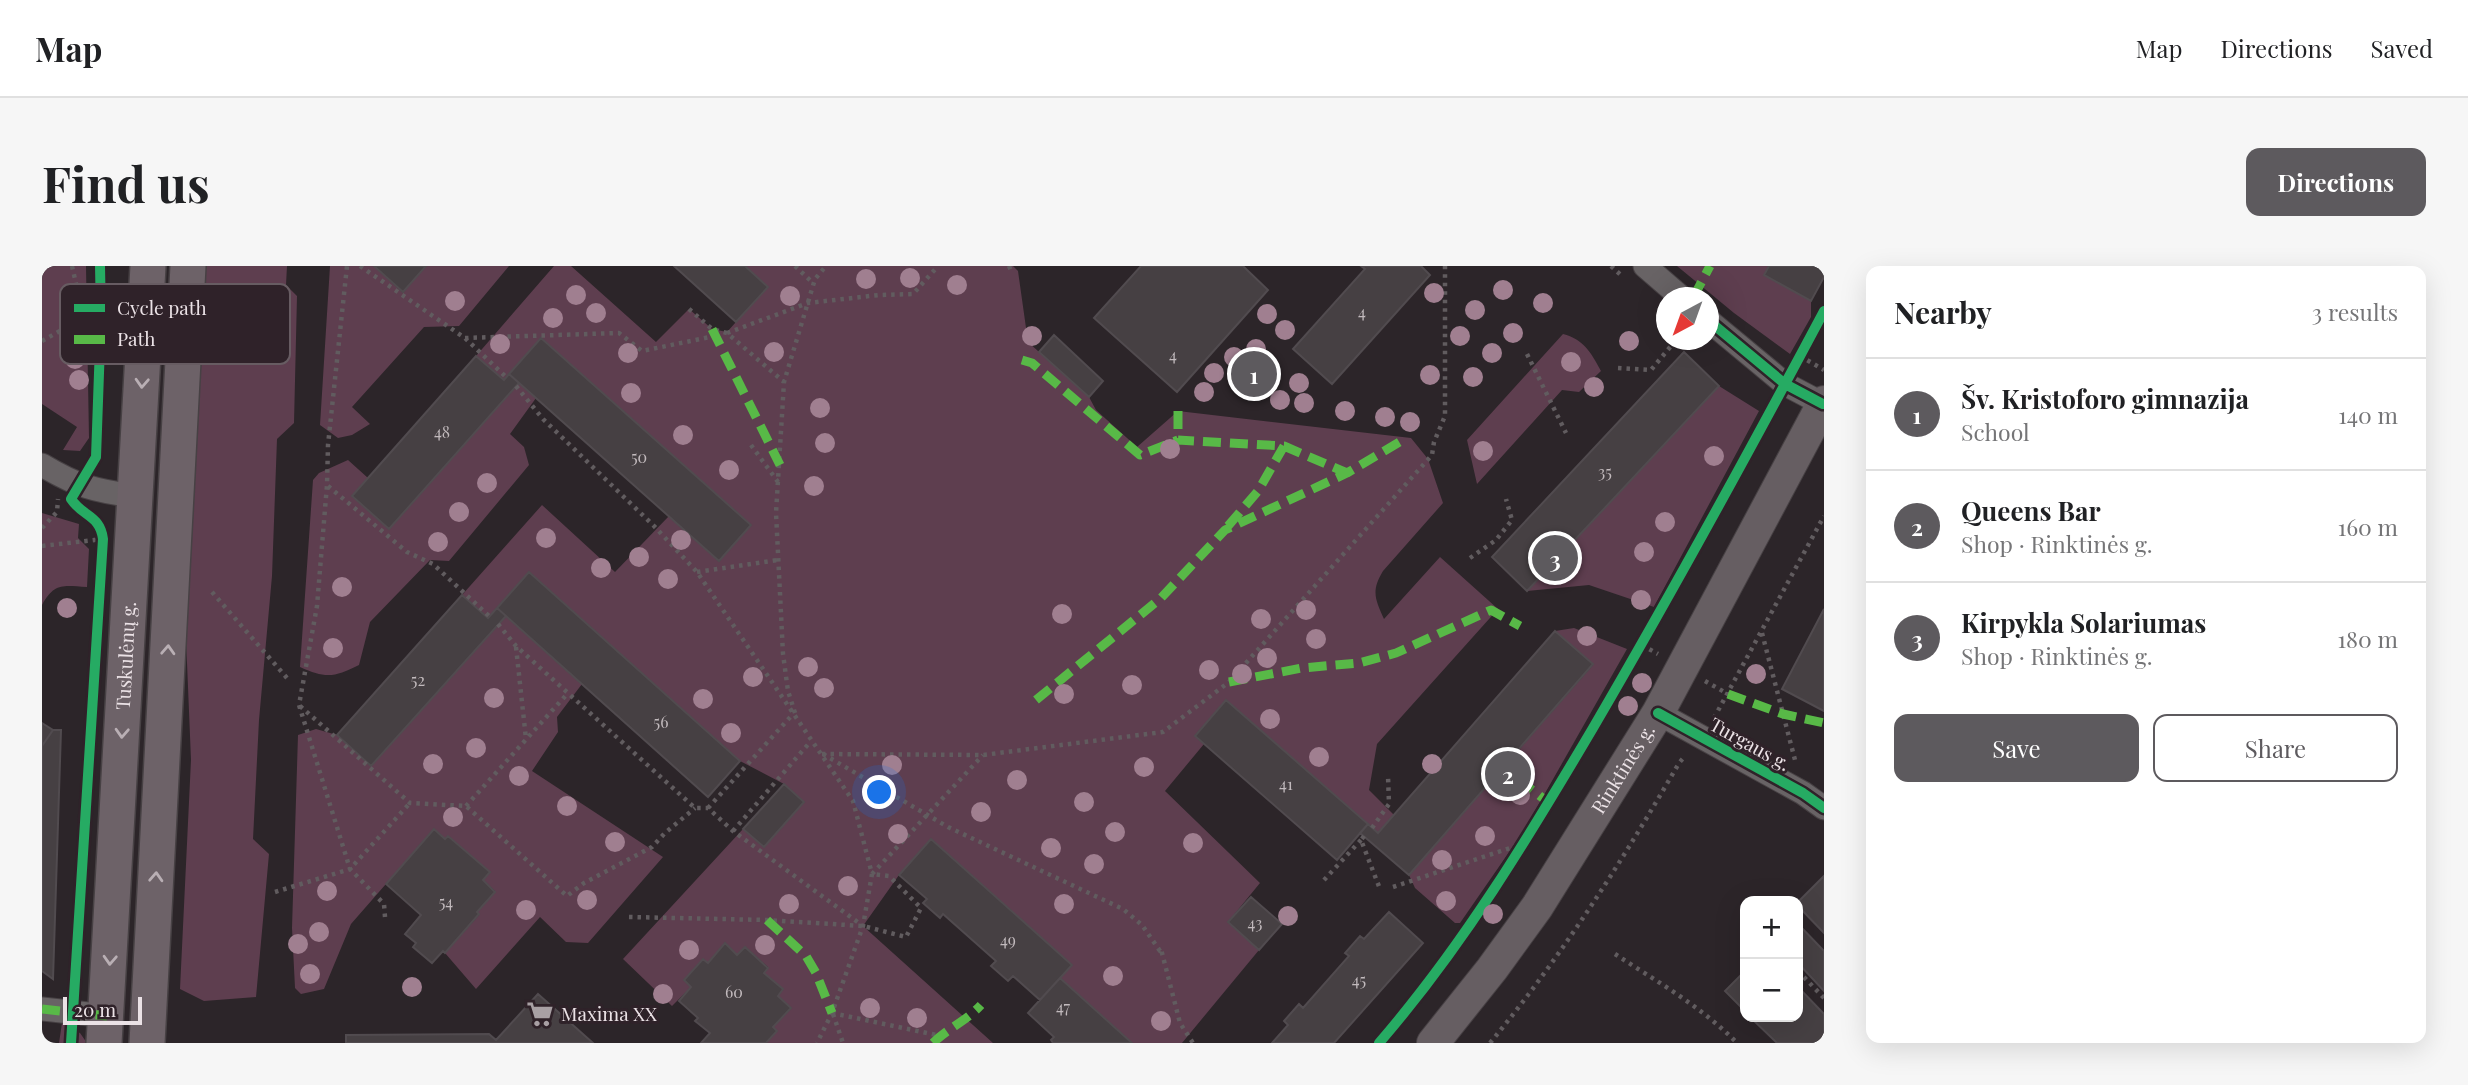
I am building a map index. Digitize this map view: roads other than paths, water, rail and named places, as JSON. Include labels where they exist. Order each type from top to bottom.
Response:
[{"type":"main road","name":"Tuskulėnų g.","points":[[147,284],[148,266]]},
{"type":"main road","points":[[187,284],[188,266]]},
{"type":"main road","name":"Tuskulėnų g.","points":[[106,1029],[142,364]]},
{"type":"main road","points":[[147,1043],[183,364]]},
{"type":"main road","name":"Rinktinės g.","points":[[1433,1043],[1537,907],[1658,713],[1824,403]]},
{"type":"street","points":[[1645,266],[1669,287]]},
{"type":"street","points":[[1719,328],[1785,384],[1824,403]]},
{"type":"street","points":[[42,465],[80,486],[135,496]]},
{"type":"street","name":"Turgaus g.","points":[[1658,713],[1803,793],[1824,808]]},
{"type":"street","points":[[42,1009],[106,1029]]},
{"type":"place","name":"Šv. Kristoforo gimnazija","points":[[1254,374]]},
{"type":"place","name":"Kirpykla Solariumas","points":[[1555,558]]},
{"type":"place","name":"Queens Bar","points":[[1508,774]]},
{"type":"place","name":"Maxima XX","points":[[540,1014]]}]
